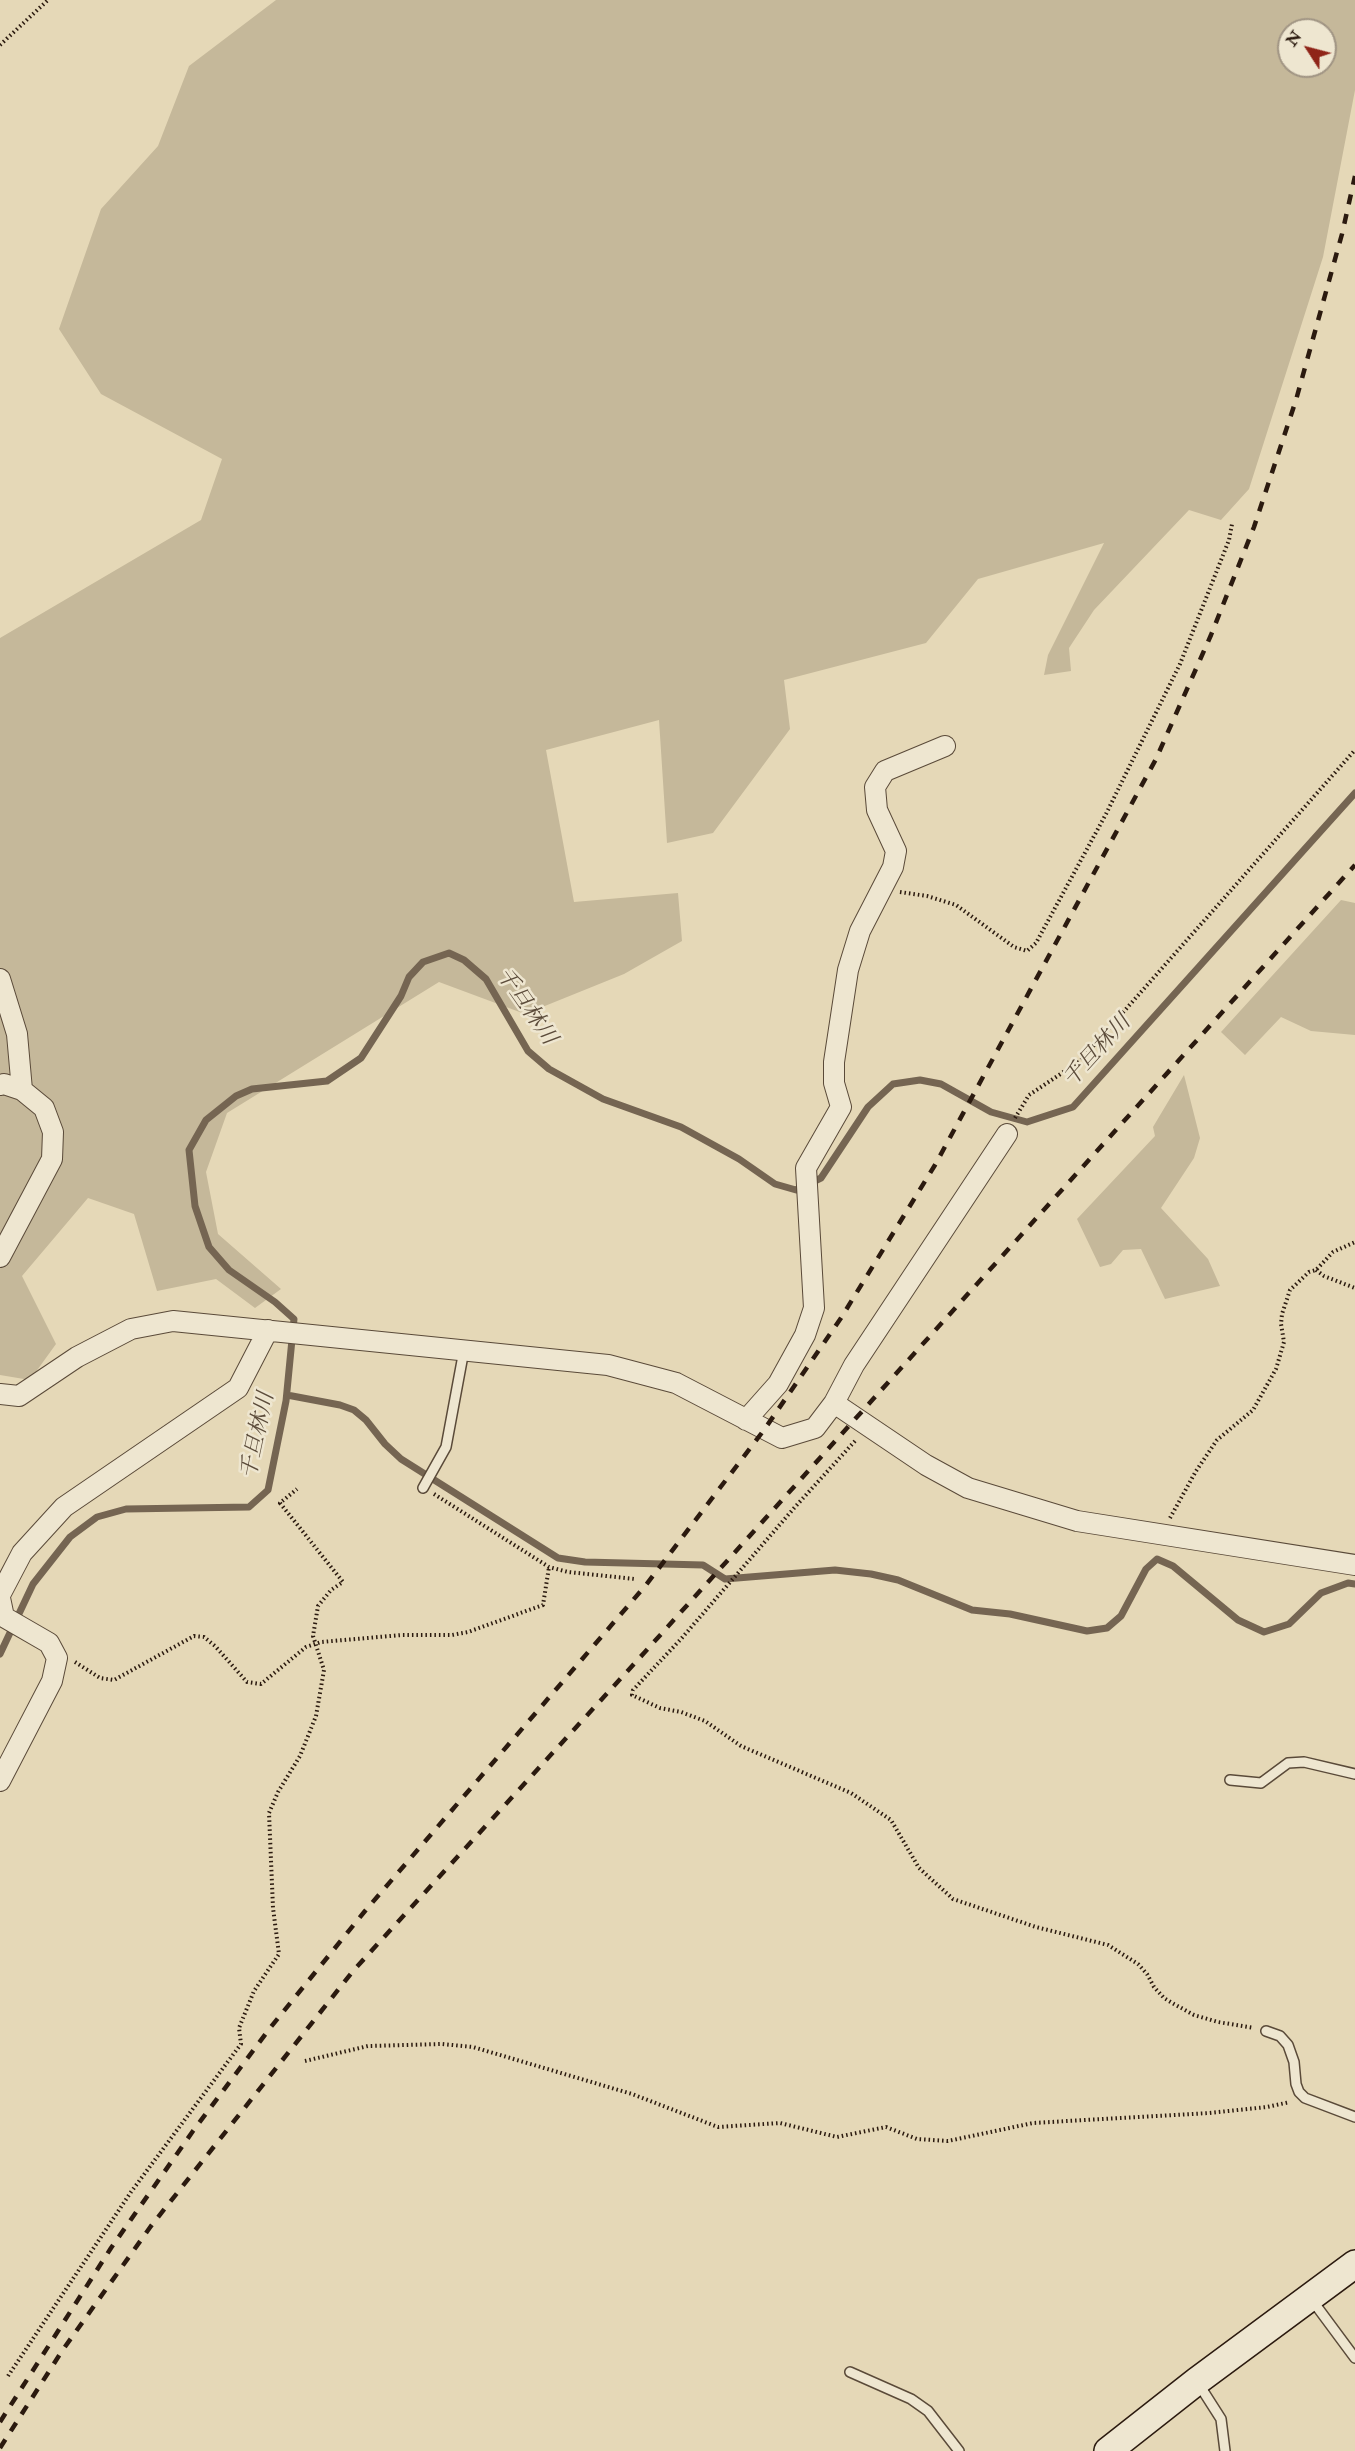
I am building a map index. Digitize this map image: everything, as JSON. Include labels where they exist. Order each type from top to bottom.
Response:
[{"type":"street","points":[[746,1420],[778,1384],[805,1335],[814,1308],[807,1168],[841,1107],[834,1083],[834,1062],[848,970],[860,931],[893,867],[896,851],[877,810],[875,786],[885,771],[945,746]]},
{"type":"street","points":[[0,980],[17,1034],[22,1090]]},
{"type":"street","points":[[0,1085],[4,1084],[22,1090],[44,1108],[53,1132],[52,1159],[0,1257]]},
{"type":"street","points":[[0,1394],[19,1396],[77,1358],[131,1329],[173,1321],[608,1365],[676,1383],[782,1438],[815,1428],[834,1403],[854,1365],[1006,1134]]},
{"type":"street","points":[[0,1781],[52,1681],[57,1658],[49,1643],[3,1617],[0,1597],[22,1553],[64,1507],[238,1388],[272,1330]]},
{"type":"street","points":[[834,1403],[926,1465],[968,1488],[1077,1521],[1355,1565]]},
{"type":"street","points":[[1108,2451],[1197,2381],[1355,2264]]},
{"type":"lane","points":[[423,1488],[446,1447],[464,1350]]},
{"type":"lane","points":[[1230,1780],[1261,1783],[1288,1763],[1304,1762],[1355,1774]]},
{"type":"lane","points":[[1266,2031],[1280,2036],[1288,2045],[1294,2062],[1296,2084],[1299,2092],[1305,2098],[1355,2117]]},
{"type":"lane","points":[[1311,2297],[1355,2358]]},
{"type":"lane","points":[[850,2372],[911,2399],[928,2411],[959,2451]]},
{"type":"lane","points":[[1197,2381],[1221,2420],[1225,2451]]},
{"type":"path","points":[[0,45],[48,0]]},
{"type":"path","points":[[882,890],[927,896],[956,905],[1014,947],[1027,951],[1036,943],[1106,814],[1180,664],[1229,540],[1232,524]]},
{"type":"path","points":[[1006,1134],[1029,1095],[1080,1061],[1355,750]]},
{"type":"path","points":[[1165,1535],[1165,1526],[1196,1471],[1217,1440],[1253,1410],[1276,1369],[1284,1342],[1282,1314],[1290,1290],[1309,1272],[1316,1270],[1333,1252],[1355,1242]]},
{"type":"path","points":[[1316,1270],[1324,1276],[1355,1288]]},
{"type":"path","points":[[876,1430],[855,1441],[633,1690],[632,1695],[660,1708],[681,1712],[705,1721],[741,1746],[851,1793],[891,1820],[919,1868],[953,1899],[1036,1927],[1108,1945],[1138,1964],[1154,1987],[1164,1998],[1174,2004],[1218,2022],[1266,2031]]},
{"type":"path","points":[[423,1488],[549,1567],[568,1572],[635,1580]]},
{"type":"path","points":[[8,2376],[131,2192],[241,2044],[239,2028],[254,1991],[279,1954],[273,1908],[269,1813],[278,1792],[300,1756],[316,1716],[324,1670],[313,1636],[318,1606],[331,1590],[343,1582],[280,1503],[297,1489]]},
{"type":"path","points":[[57,1658],[66,1656],[99,1678],[114,1680],[194,1636],[204,1638],[215,1646],[247,1682],[255,1685],[261,1684],[306,1647],[314,1644],[402,1635],[452,1635],[468,1632],[543,1605],[549,1567]]},
{"type":"path","points":[[305,2061],[368,2046],[442,2044],[473,2047],[632,2094],[718,2127],[780,2123],[837,2137],[886,2127],[917,2139],[948,2141],[1033,2123],[1209,2113],[1267,2107],[1305,2098]]},
{"type":"shaded area","points":[[276,0],[1355,0],[1355,90],[1323,257],[1249,489],[1221,520],[1189,510],[1094,610],[1069,648],[1071,671],[1044,675],[1048,655],[1104,543],[978,579],[926,643],[784,680],[790,729],[713,833],[667,843],[659,720],[546,750],[574,902],[678,893],[682,941],[624,974],[525,1014],[439,982],[227,1113],[206,1172],[218,1234],[281,1289],[255,1308],[216,1279],[157,1291],[134,1214],[88,1198],[22,1276],[56,1344],[30,1380],[0,1375],[0,638],[201,520],[222,459],[101,394],[59,329],[101,209],[158,146],[189,66]]},
{"type":"shaded area","points":[[1341,900],[1355,903],[1355,1035],[1311,1031],[1281,1017],[1245,1055],[1221,1032]]},
{"type":"shaded area","points":[[1184,1075],[1200,1138],[1194,1158],[1161,1208],[1208,1259],[1220,1286],[1165,1299],[1141,1249],[1123,1250],[1111,1264],[1100,1267],[1077,1219],[1155,1136],[1153,1127]]},
{"type":"waterway","name":"千旦林川","points":[[0,1654],[33,1584],[70,1537],[97,1517],[126,1509],[249,1507],[268,1490],[286,1401],[294,1319],[275,1302],[229,1270],[209,1247],[195,1206],[189,1150],[206,1120],[236,1096],[252,1089],[327,1081],[361,1058],[401,996],[409,977],[423,962],[449,953],[464,960],[486,979],[528,1051],[549,1069],[603,1099],[681,1127],[739,1159],[775,1184],[796,1190],[821,1178],[868,1107],[893,1084],[920,1080],[941,1084],[991,1112],[1027,1122],[1073,1107],[1355,793]]},
{"type":"waterway","points":[[287,1395],[340,1405],[354,1410],[401,1459],[558,1558],[585,1562],[703,1565],[725,1579],[835,1570],[871,1574],[898,1580],[972,1610],[1010,1614],[1087,1631],[1107,1628],[1121,1616],[1146,1569],[1157,1559],[1173,1566],[1238,1620],[1264,1632],[1289,1624],[1321,1593],[1348,1583],[1355,1584]]},
{"type":"railway","points":[[0,2422],[111,2248],[193,2131],[270,2028],[365,1911],[646,1585],[764,1430],[841,1318],[935,1165],[1156,759],[1211,635],[1254,527],[1296,400],[1342,234],[1355,176]]},
{"type":"railway","points":[[0,2448],[62,2351],[151,2226],[353,1971],[644,1653],[1355,865]]}]
